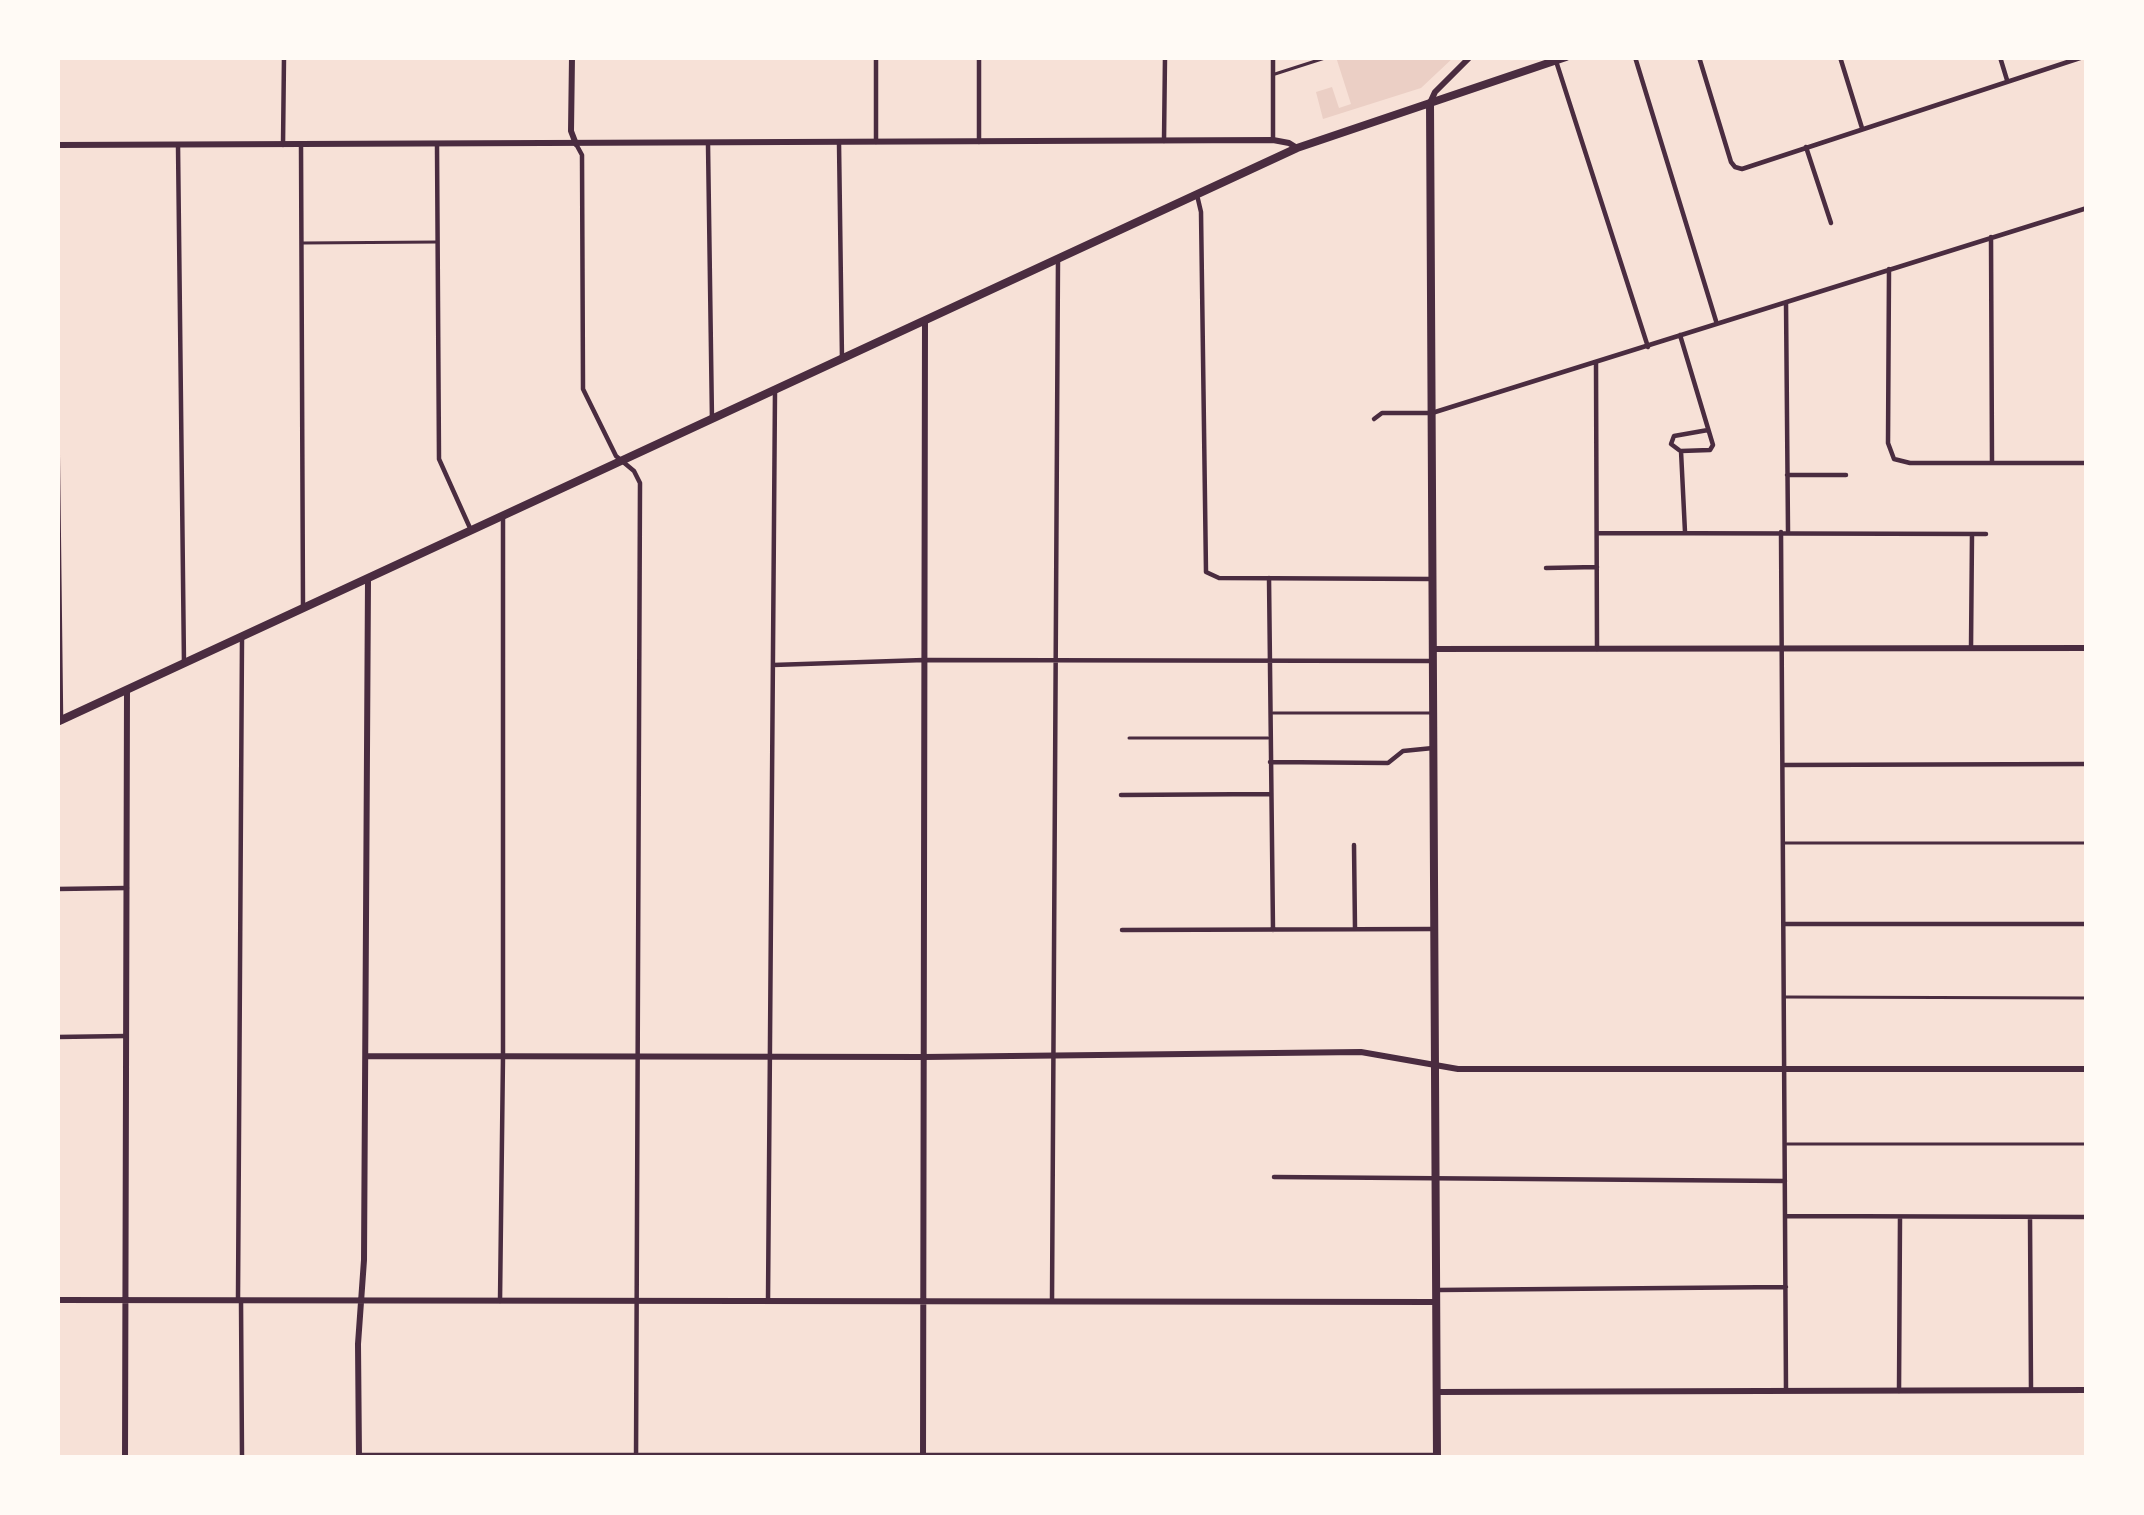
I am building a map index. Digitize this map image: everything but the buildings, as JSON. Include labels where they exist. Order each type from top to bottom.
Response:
[{"type":"main road","points":[[59,721],[1297,148],[1566,57]]},
{"type":"main road","points":[[1430,103],[1437,1457]]},
{"type":"street","points":[[283,145],[284,57]]},
{"type":"street","points":[[572,57],[571,131],[582,155],[583,389],[616,456],[640,483],[636,1457]]},
{"type":"street","points":[[876,57],[876,142]]},
{"type":"street","points":[[979,57],[979,142]]},
{"type":"street","points":[[1164,141],[1165,57]]},
{"type":"street","points":[[1273,57],[1273,140]]},
{"type":"street","points":[[1430,103],[1436,90],[1471,57]]},
{"type":"street","points":[[1634,57],[1717,323]]},
{"type":"street","points":[[1699,57],[1731,162],[1738,169],[2084,57]]},
{"type":"street","points":[[1840,57],[1862,128]]},
{"type":"street","points":[[2000,57],[2007,82]]},
{"type":"street","points":[[1556,61],[1648,347]]},
{"type":"street","points":[[57,145],[1273,140],[1297,148]]},
{"type":"street","points":[[839,143],[842,359]]},
{"type":"street","points":[[708,144],[712,420]]},
{"type":"street","points":[[178,145],[184,664]]},
{"type":"street","points":[[302,145],[303,610]]},
{"type":"street","points":[[437,145],[440,459],[472,532]]},
{"type":"street","points":[[1806,147],[1831,223]]},
{"type":"street","points":[[1197,194],[1201,209],[1204,565],[1208,574],[1219,578],[1433,579]]},
{"type":"street","points":[[1374,419],[1382,413],[1432,412],[2087,208]]},
{"type":"street","points":[[1991,237],[1992,463]]},
{"type":"street","points":[[1052,1301],[1058,259]]},
{"type":"street","points":[[1888,269],[1888,443],[1894,459],[2087,464]]},
{"type":"street","points":[[1786,302],[1782,648],[1786,1391]]},
{"type":"street","points":[[923,1457],[925,320]]},
{"type":"street","points":[[1680,335],[1708,430],[1713,448],[1681,451],[1672,444],[1674,436],[1708,430]]},
{"type":"street","points":[[1596,363],[1597,649]]},
{"type":"street","points":[[768,1301],[775,391]]},
{"type":"street","points":[[57,393],[59,721]]},
{"type":"street","points":[[1681,451],[1685,532]]},
{"type":"street","points":[[1787,476],[1846,475]]},
{"type":"street","points":[[500,1301],[503,517]]},
{"type":"street","points":[[1598,533],[1986,534]]},
{"type":"street","points":[[1971,648],[1972,534]]},
{"type":"street","points":[[1546,568],[1597,567]]},
{"type":"street","points":[[1269,578],[1273,929]]},
{"type":"street","points":[[368,580],[359,1456],[1437,1457]]},
{"type":"street","points":[[242,638],[242,1458]]},
{"type":"street","points":[[1433,649],[2087,648]]},
{"type":"street","points":[[772,664],[1433,661]]},
{"type":"street","points":[[125,1458],[128,690]]},
{"type":"street","points":[[1270,762],[1388,763],[1403,751],[1433,748]]},
{"type":"street","points":[[1783,765],[2087,764]]},
{"type":"street","points":[[1121,795],[1270,794]]},
{"type":"street","points":[[1354,845],[1355,929]]},
{"type":"street","points":[[57,890],[127,888]]},
{"type":"street","points":[[1784,924],[2087,924]]},
{"type":"street","points":[[1122,930],[1434,929]]},
{"type":"street","points":[[57,1037],[126,1036]]},
{"type":"street","points":[[366,1056],[1360,1052],[1458,1069],[2087,1069]]},
{"type":"street","points":[[1274,1177],[1785,1181]]},
{"type":"street","points":[[1786,1216],[2087,1216]]},
{"type":"street","points":[[1899,1391],[1900,1216]]},
{"type":"street","points":[[2030,1216],[2031,1390]]},
{"type":"street","points":[[1436,1290],[1786,1287]]},
{"type":"street","points":[[57,1300],[1436,1302]]},
{"type":"street","points":[[1437,1392],[2087,1390]]},
{"type":"lane","points":[[1273,74],[1328,57]]},
{"type":"lane","points":[[303,243],[439,242]]},
{"type":"lane","points":[[1270,713],[1433,712]]},
{"type":"lane","points":[[1129,738],[1270,738]]},
{"type":"lane","points":[[1783,843],[2087,843]]},
{"type":"lane","points":[[1784,997],[2087,998]]},
{"type":"lane","points":[[1785,1144],[2087,1144]]},
{"type":"shaded area","points":[[1336,57],[1454,57],[1421,88],[1323,119],[1316,92],[1332,87],[1339,108],[1351,104]]}]
